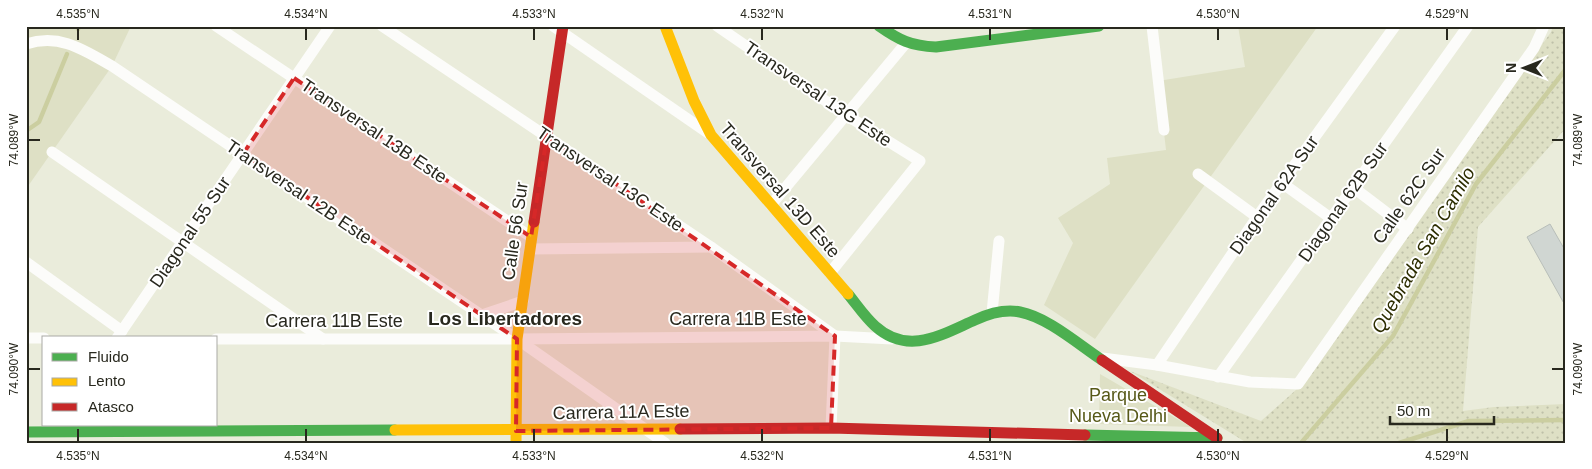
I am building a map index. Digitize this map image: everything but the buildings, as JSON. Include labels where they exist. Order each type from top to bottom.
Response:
[{"type":"street","name":"Transversal 13B Este","points":[[216,26],[532,237]]},
{"type":"street","name":"Diagonal 55 Sur","points":[[119,334],[330,26]]},
{"type":"street","name":"Transversal 13C Este","points":[[382,26],[711,247],[835,336]]},
{"type":"street","points":[[664,26],[694,101],[711,135]]},
{"type":"street","name":"Transversal 13G Este","points":[[717,26],[846,115],[920,161],[830,273]]},
{"type":"street","points":[[883,27],[908,44],[936,47],[1099,26]]},
{"type":"street","points":[[1152,26],[1164,130]]},
{"type":"street","name":"Diagonal 62A Sur","points":[[1157,365],[1257,217],[1395,26]]},
{"type":"street","name":"Diagonal 62B Sur","points":[[1218,377],[1468,26]]},
{"type":"street","name":"Calle 62C Sur","points":[[1218,377],[1250,382],[1298,384],[1534,48],[1544,26]]},
{"type":"street","name":"Calle 56 Sur","points":[[516,443],[517,339],[546,136],[559,28]]},
{"type":"street","name":"Transversal 13D Este","points":[[559,28],[711,135],[875,326],[896,339]]},
{"type":"street","name":"Transversal 12B Este","points":[[26,44],[36,41],[67,42],[112,66],[482,315],[665,443]]},
{"type":"street","points":[[771,205],[908,44]]},
{"type":"street","points":[[52,152],[323,339]]},
{"type":"street","points":[[1198,174],[1257,217]]},
{"type":"street","points":[[1282,183],[1332,219]]},
{"type":"street","points":[[1354,188],[1408,229]]},
{"type":"street","points":[[992,313],[1000,241]]},
{"type":"street","points":[[530,249],[711,247]]},
{"type":"street","points":[[26,262],[119,334]]},
{"type":"street","points":[[482,315],[522,301]]},
{"type":"street","name":"Carrera 11B Este","points":[[218,339],[835,336],[896,339],[916,342],[992,313],[1011,310],[1030,313],[1038,317],[1220,440]]},
{"type":"street","points":[[831,428],[835,336]]},
{"type":"street","points":[[26,338],[42,338]]},
{"type":"street","points":[[1098,357],[1157,365],[1218,377]]},
{"type":"street","name":"Carrera 11A Este","points":[[26,432],[167,433],[831,428],[962,437],[1220,440]]},
{"type":"highlighted area","points":[[294,78],[531,237],[547,136],[835,336],[831,428],[516,431],[517,339],[243,154]]},
{"type":"green space","points":[[26,26],[131,26],[112,66],[26,189]]},
{"type":"green space","points":[[1238,26],[1318,26],[1095,339],[1044,305],[1073,243],[1058,218],[1110,184],[1107,158],[1166,150],[1158,81],[1245,67]]},
{"type":"green space","points":[[1553,26],[1566,26],[1566,128],[1478,227],[1463,411],[1494,407],[1566,404],[1566,443],[1247,443],[1130,371],[1261,421],[1306,381],[1551,32]]},
{"type":"green space","name":"Parque Nueva Delhi","points":[[1100,374],[1191,427],[1099,424]]},
{"type":"waterway","points":[[26,131],[39,122],[67,54]]},
{"type":"waterway","name":"Quebrada San Camilo","points":[[1301,443],[1393,336],[1476,184],[1566,69]]},
{"type":"waterway","points":[[1399,443],[1469,421],[1566,420]]},
{"type":"traffic: fast","points":[[879,26],[906,41],[936,47],[1099,26]]},
{"type":"traffic: fast","points":[[848,294],[875,326],[887,335],[900,340],[925,340],[985,316],[1014,311],[1041,319],[1102,360]]},
{"type":"traffic: fast","points":[[26,432],[395,430]]},
{"type":"traffic: fast","points":[[1085,435],[1217,438]]},
{"type":"traffic: slow","points":[[665,26],[694,101],[711,135],[848,294]]},
{"type":"traffic: slow","points":[[516,443],[517,339],[534,222]]},
{"type":"traffic: slow","points":[[395,430],[680,429]]},
{"type":"traffic: jam","points":[[534,222],[563,26]]},
{"type":"traffic: jam","points":[[1102,360],[1217,438]]},
{"type":"traffic: jam","points":[[680,429],[831,428],[1085,435]]},
{"type":"district","name":"Los Libertadores","points":[[505,318]]}]
